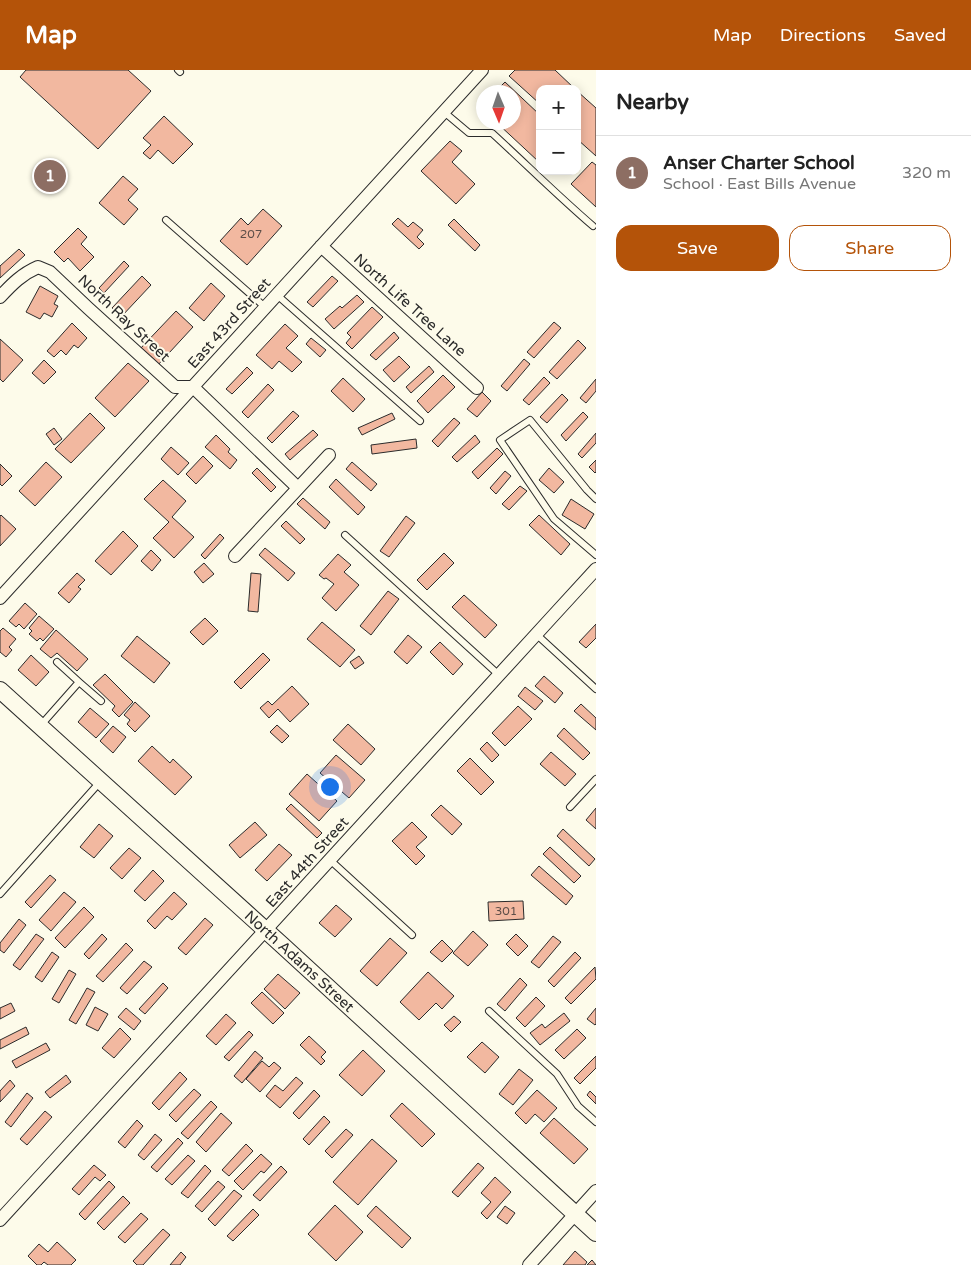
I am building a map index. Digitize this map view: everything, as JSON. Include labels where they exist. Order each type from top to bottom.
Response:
[{"type":"street","name":"East 43rd Street","points":[[0,598],[482,70]]},
{"type":"street","name":"North Life Tree Lane","points":[[321,246],[477,388]]},
{"type":"street","name":"North Ray Street","points":[[0,297],[16,280],[27,272],[38,267],[50,272],[175,387],[193,387]]},
{"type":"street","points":[[193,387],[298,488]]},
{"type":"street","points":[[234,556],[329,455]]},
{"type":"street","name":"East 44th Street","points":[[0,1220],[267,931],[596,569]]},
{"type":"street","name":"North Adams Street","points":[[0,690],[267,931],[596,1233]]},
{"type":"street","points":[[529,1265],[596,1191]]},
{"type":"lane","points":[[444,112],[469,133],[492,133],[540,176],[552,191],[593,226]]},
{"type":"lane","points":[[166,220],[265,307]]},
{"type":"lane","points":[[277,295],[420,421]]},
{"type":"lane","points":[[596,498],[587,490],[530,420],[500,440],[554,519],[596,555]]},
{"type":"lane","points":[[345,535],[499,675]]},
{"type":"lane","points":[[536,634],[596,689]]},
{"type":"lane","points":[[57,662],[101,701]]},
{"type":"lane","points":[[40,726],[79,682]]},
{"type":"lane","points":[[570,807],[596,779]]},
{"type":"lane","points":[[0,894],[101,781]]},
{"type":"lane","points":[[330,860],[412,935]]},
{"type":"lane","points":[[489,1011],[557,1074],[578,1106],[596,1122]]},
{"type":"building","points":[[26,70],[128,70],[151,91],[98,149],[20,77]]},
{"type":"building","points":[[515,70],[555,70],[571,85],[536,85],[536,100],[509,76]]},
{"type":"building","points":[[581,95],[596,108],[596,156],[581,143]]},
{"type":"building","points":[[521,97],[536,111],[536,159],[505,130],[521,130]]},
{"type":"building","points":[[164,116],[193,144],[173,164],[158,150],[150,159],[143,153],[151,145],[143,138]]},
{"type":"building","points":[[450,141],[462,151],[452,162],[475,184],[456,204],[421,171]]},
{"type":"building","points":[[592,162],[596,165],[596,207],[571,184]]},
{"type":"building","points":[[123,176],[138,189],[128,200],[138,209],[124,225],[99,203]]},
{"type":"building","points":[[263,209],[282,226],[247,265],[220,241],[241,218],[248,225]]},
{"type":"building","points":[[398,218],[408,227],[413,222],[423,230],[417,237],[424,244],[419,249],[392,224]]},
{"type":"building","points":[[454,219],[480,245],[475,251],[448,225]]},
{"type":"building","points":[[78,228],[87,237],[81,244],[94,257],[80,271],[68,258],[64,262],[54,252]]},
{"type":"building","points":[[19,249],[25,255],[0,278],[0,266]]},
{"type":"building","points":[[124,261],[129,266],[104,293],[99,288]]},
{"type":"building","points":[[142,276],[151,285],[121,317],[112,308]]},
{"type":"building","points":[[332,276],[338,281],[313,307],[307,302]]},
{"type":"building","points":[[211,283],[225,296],[204,321],[189,308]]},
{"type":"building","points":[[40,286],[58,296],[54,304],[58,306],[52,317],[44,313],[40,319],[26,312]]},
{"type":"building","points":[[357,295],[364,302],[334,329],[325,319]]},
{"type":"building","points":[[372,307],[383,317],[352,349],[346,343],[351,337],[347,333]]},
{"type":"building","points":[[176,311],[193,327],[157,366],[139,350]]},
{"type":"building","points":[[554,322],[561,328],[534,358],[527,352]]},
{"type":"building","points":[[72,323],[87,338],[78,348],[74,345],[66,355],[61,350],[54,357],[47,351]]},
{"type":"building","points":[[285,324],[298,336],[286,348],[302,362],[292,372],[279,361],[272,369],[256,355]]},
{"type":"building","points":[[394,332],[399,338],[376,360],[370,355]]},
{"type":"building","points":[[311,338],[326,350],[320,357],[306,344]]},
{"type":"building","points":[[0,339],[23,360],[3,382],[0,379]]},
{"type":"building","points":[[578,340],[586,348],[557,379],[549,372]]},
{"type":"building","points":[[399,356],[410,367],[394,382],[383,370]]},
{"type":"building","points":[[524,359],[530,364],[507,391],[501,386]]},
{"type":"building","points":[[44,360],[56,372],[44,384],[32,373]]},
{"type":"building","points":[[128,363],[149,381],[115,417],[95,398]]},
{"type":"building","points":[[429,366],[434,372],[411,393],[406,387]]},
{"type":"building","points":[[247,367],[253,373],[232,394],[226,389]]},
{"type":"building","points":[[443,375],[455,387],[428,413],[417,401]]},
{"type":"building","points":[[544,377],[550,383],[529,405],[523,400]]},
{"type":"building","points":[[343,378],[365,399],[353,412],[331,391]]},
{"type":"building","points":[[596,379],[596,391],[586,403],[580,398]]},
{"type":"building","points":[[268,384],[274,390],[248,418],[242,412]]},
{"type":"building","points":[[482,392],[491,401],[477,417],[467,409]]},
{"type":"building","points":[[562,394],[568,400],[547,423],[540,417]]},
{"type":"building","points":[[293,411],[299,416],[272,443],[267,438]]},
{"type":"building","points":[[583,412],[588,417],[566,441],[561,435]]},
{"type":"building","points":[[90,413],[105,428],[71,463],[55,449]]},
{"type":"building","points":[[392,413],[395,419],[362,435],[358,428]]},
{"type":"building","points":[[454,418],[460,423],[438,447],[432,441]]},
{"type":"building","points":[[54,428],[62,439],[54,445],[46,434]]},
{"type":"building","points":[[313,430],[318,435],[290,460],[285,454]]},
{"type":"building","points":[[596,433],[596,443],[582,458],[578,454]]},
{"type":"building","points":[[216,435],[230,449],[228,452],[237,460],[230,469],[205,447]]},
{"type":"building","points":[[475,435],[480,442],[457,462],[452,457]]},
{"type":"building","points":[[416,439],[417,448],[372,454],[371,445]]},
{"type":"building","points":[[171,447],[189,463],[178,475],[161,459]]},
{"type":"building","points":[[497,448],[503,454],[478,479],[472,472]]},
{"type":"building","points":[[203,456],[213,466],[196,484],[186,474]]},
{"type":"building","points":[[596,460],[596,472],[595,473],[589,467]]},
{"type":"building","points":[[46,462],[62,477],[35,506],[19,491]]},
{"type":"building","points":[[352,462],[377,484],[371,491],[346,469]]},
{"type":"building","points":[[0,464],[12,476],[2,486],[0,484]]},
{"type":"building","points":[[257,468],[276,487],[271,492],[252,473]]},
{"type":"building","points":[[549,468],[564,482],[554,493],[539,480]]},
{"type":"building","points":[[505,471],[511,476],[496,494],[490,488]]},
{"type":"building","points":[[336,479],[365,507],[358,515],[329,487]]},
{"type":"building","points":[[163,480],[186,501],[172,517],[194,537],[174,558],[153,538],[169,522],[144,499]]},
{"type":"building","points":[[520,486],[527,491],[509,510],[502,504]]},
{"type":"building","points":[[303,498],[330,522],[325,529],[297,504]]},
{"type":"building","points":[[571,499],[594,514],[585,529],[562,515]]},
{"type":"building","points":[[539,515],[570,544],[561,555],[529,525]]},
{"type":"building","points":[[0,516],[16,529],[0,546]]},
{"type":"building","points":[[406,516],[415,523],[389,557],[380,551]]},
{"type":"building","points":[[286,521],[305,539],[300,544],[281,526]]},
{"type":"building","points":[[123,531],[138,546],[111,575],[95,561]]},
{"type":"building","points":[[220,534],[224,538],[205,559],[201,555]]},
{"type":"building","points":[[265,548],[295,573],[288,581],[259,555]]},
{"type":"building","points":[[151,550],[161,560],[152,571],[141,561]]},
{"type":"building","points":[[444,553],[454,563],[427,590],[417,580]]},
{"type":"building","points":[[338,554],[351,565],[344,572],[359,585],[336,611],[322,598],[334,584],[319,575]]},
{"type":"building","points":[[204,563],[214,574],[203,583],[194,572]]},
{"type":"building","points":[[77,573],[85,580],[78,587],[81,589],[69,603],[58,593]]},
{"type":"building","points":[[251,573],[261,574],[258,612],[248,611]]},
{"type":"building","points":[[388,591],[399,599],[371,635],[360,626]]},
{"type":"building","points":[[464,595],[497,625],[485,638],[452,607]]},
{"type":"building","points":[[25,603],[37,614],[24,629],[19,624],[16,627],[9,621]]},
{"type":"building","points":[[39,616],[54,629],[43,641],[40,638],[37,641],[29,634],[32,631],[29,628]]},
{"type":"building","points":[[205,618],[218,631],[203,645],[190,632]]},
{"type":"building","points":[[322,622],[355,650],[340,667],[307,639]]},
{"type":"building","points":[[596,624],[596,638],[586,648],[579,642]]},
{"type":"building","points":[[3,628],[16,639],[9,647],[12,650],[6,657],[0,652],[0,631]]},
{"type":"building","points":[[56,630],[88,659],[77,671],[57,653],[51,658],[40,649]]},
{"type":"building","points":[[408,635],[422,647],[407,664],[394,652]]},
{"type":"building","points":[[137,636],[170,663],[154,683],[121,656]]},
{"type":"building","points":[[440,642],[463,664],[453,675],[430,652]]},
{"type":"building","points":[[263,653],[270,660],[241,689],[234,682]]},
{"type":"building","points":[[31,655],[49,672],[36,686],[18,670]]},
{"type":"building","points":[[359,656],[364,663],[355,669],[350,662]]},
{"type":"building","points":[[105,674],[133,702],[119,717],[112,710],[115,706],[93,685]]},
{"type":"building","points":[[544,676],[563,693],[555,703],[535,686]]},
{"type":"building","points":[[292,686],[309,704],[290,722],[278,709],[269,718],[260,708],[268,701],[272,705]]},
{"type":"building","points":[[525,687],[543,701],[535,710],[518,696]]},
{"type":"building","points":[[135,702],[150,716],[135,732],[127,724],[130,720],[124,715]]},
{"type":"building","points":[[581,704],[596,718],[596,730],[574,711]]},
{"type":"building","points":[[518,706],[532,719],[505,746],[492,733]]},
{"type":"building","points":[[90,708],[109,724],[96,738],[78,722]]},
{"type":"building","points":[[348,724],[375,749],[361,765],[333,740]]},
{"type":"building","points":[[277,725],[289,736],[282,743],[270,732]]},
{"type":"building","points":[[113,726],[126,737],[113,753],[100,741]]},
{"type":"building","points":[[564,728],[590,753],[583,760],[557,736]]},
{"type":"building","points":[[487,742],[499,755],[492,762],[480,749]]},
{"type":"building","points":[[152,746],[170,763],[173,759],[192,777],[175,795],[138,761]]},
{"type":"building","points":[[551,752],[576,774],[565,786],[540,764]]},
{"type":"building","points":[[336,755],[365,780],[349,798],[320,773]]},
{"type":"building","points":[[470,758],[494,782],[481,795],[457,771]]},
{"type":"building","points":[[307,774],[337,801],[319,821],[289,794]]},
{"type":"building","points":[[291,804],[322,833],[317,838],[286,809]]},
{"type":"building","points":[[441,805],[462,824],[452,835],[431,815]]},
{"type":"building","points":[[596,808],[596,829],[586,820]]},
{"type":"building","points":[[255,822],[267,835],[240,858],[229,845]]},
{"type":"building","points":[[412,822],[427,837],[416,847],[425,856],[416,865],[392,841]]},
{"type":"building","points":[[99,824],[113,836],[94,858],[80,847]]},
{"type":"building","points":[[563,829],[595,859],[589,866],[557,836]]},
{"type":"building","points":[[279,844],[292,855],[267,881],[255,870]]},
{"type":"building","points":[[550,847],[581,876],[574,883],[543,854]]},
{"type":"building","points":[[129,848],[141,858],[122,879],[110,868]]},
{"type":"building","points":[[539,866],[573,896],[566,905],[531,875]]},
{"type":"building","points":[[153,870],[164,881],[145,901],[134,891]]},
{"type":"building","points":[[50,875],[56,880],[31,908],[25,902]]},
{"type":"building","points":[[64,892],[76,902],[51,931],[39,920]]},
{"type":"building","points":[[174,892],[187,904],[172,920],[167,916],[155,929],[147,921]]},
{"type":"building","points":[[523,901],[524,919],[489,921],[488,902]]},
{"type":"building","points":[[336,905],[352,919],[335,937],[319,923]]},
{"type":"building","points":[[84,907],[94,917],[65,948],[55,938]]},
{"type":"building","points":[[205,918],[213,925],[186,955],[178,948]]},
{"type":"building","points":[[19,919],[26,925],[4,953],[0,950],[0,943]]},
{"type":"building","points":[[473,931],[488,945],[468,966],[453,953]]},
{"type":"building","points":[[36,934],[44,939],[20,970],[13,965]]},
{"type":"building","points":[[102,934],[107,939],[89,959],[84,954]]},
{"type":"building","points":[[516,934],[528,946],[518,956],[506,944]]},
{"type":"building","points":[[553,936],[561,942],[539,968],[531,962]]},
{"type":"building","points":[[390,938],[407,953],[377,986],[360,971]]},
{"type":"building","points":[[442,940],[453,951],[442,962],[430,952]]},
{"type":"building","points":[[126,943],[133,950],[103,982],[96,976]]},
{"type":"building","points":[[52,952],[59,957],[42,982],[35,977]]},
{"type":"building","points":[[575,952],[581,958],[554,987],[548,981]]},
{"type":"building","points":[[144,961],[152,967],[127,994],[120,988]]},
{"type":"building","points":[[595,967],[596,979],[571,1004],[565,998]]},
{"type":"building","points":[[69,970],[76,974],[59,1003],[52,999]]},
{"type":"building","points":[[428,972],[454,996],[442,1009],[436,1003],[419,1020],[400,1002]]},
{"type":"building","points":[[278,974],[300,993],[285,1009],[264,989]]},
{"type":"building","points":[[520,978],[527,985],[505,1011],[497,1004]]},
{"type":"building","points":[[163,983],[168,988],[145,1014],[139,1009]]},
{"type":"building","points":[[87,988],[95,992],[76,1024],[69,1020]]},
{"type":"building","points":[[262,992],[284,1013],[273,1024],[251,1003]]},
{"type":"building","points":[[536,997],[545,1006],[525,1027],[516,1018]]},
{"type":"building","points":[[11,1003],[15,1011],[0,1019],[0,1008]]},
{"type":"building","points":[[95,1007],[108,1014],[98,1031],[86,1025]]},
{"type":"building","points":[[126,1008],[141,1021],[134,1030],[118,1017]]},
{"type":"building","points":[[596,1008],[596,1024],[595,1025],[587,1019]]},
{"type":"building","points":[[564,1013],[570,1021],[540,1045],[530,1033],[542,1024],[545,1028]]},
{"type":"building","points":[[226,1014],[236,1023],[216,1045],[206,1036]]},
{"type":"building","points":[[454,1016],[461,1022],[451,1032],[444,1025]]},
{"type":"building","points":[[26,1027],[29,1034],[0,1049],[0,1040]]},
{"type":"building","points":[[120,1028],[131,1039],[114,1058],[102,1048]]},
{"type":"building","points":[[577,1029],[586,1038],[564,1059],[555,1050]]},
{"type":"building","points":[[249,1031],[253,1035],[229,1061],[224,1057]]},
{"type":"building","points":[[309,1036],[326,1052],[321,1057],[325,1061],[321,1065],[300,1045]]},
{"type":"building","points":[[482,1042],[499,1057],[485,1073],[467,1057]]},
{"type":"building","points":[[46,1043],[50,1050],[16,1068],[12,1061]]},
{"type":"building","points":[[363,1050],[385,1071],[362,1096],[339,1075]]},
{"type":"building","points":[[255,1051],[263,1058],[242,1083],[234,1076]]},
{"type":"building","points":[[596,1056],[596,1068],[580,1084],[574,1078]]},
{"type":"building","points":[[262,1061],[269,1067],[274,1062],[281,1068],[260,1092],[246,1079]]},
{"type":"building","points":[[519,1069],[533,1080],[513,1105],[499,1094]]},
{"type":"building","points":[[180,1072],[187,1079],[159,1110],[152,1103]]},
{"type":"building","points":[[66,1075],[71,1082],[50,1098],[45,1092]]},
{"type":"building","points":[[296,1077],[303,1083],[280,1108],[266,1096],[275,1085],[283,1091]]},
{"type":"building","points":[[10,1080],[15,1086],[0,1102],[0,1091]]},
{"type":"building","points":[[194,1089],[201,1095],[176,1122],[169,1115]]},
{"type":"building","points":[[314,1090],[320,1096],[299,1119],[293,1113]]},
{"type":"building","points":[[537,1090],[557,1108],[544,1122],[535,1114],[526,1124],[515,1113]]},
{"type":"building","points":[[590,1091],[596,1097],[596,1104],[587,1095]]},
{"type":"building","points":[[27,1093],[33,1098],[11,1127],[5,1122]]},
{"type":"building","points":[[211,1101],[217,1107],[188,1139],[181,1133]]},
{"type":"building","points":[[402,1103],[435,1134],[422,1147],[390,1116]]},
{"type":"building","points":[[45,1111],[52,1117],[27,1145],[20,1139]]},
{"type":"building","points":[[221,1113],[232,1123],[206,1152],[196,1142]]},
{"type":"building","points":[[324,1116],[330,1122],[309,1145],[303,1139]]},
{"type":"building","points":[[554,1118],[588,1149],[574,1164],[540,1133]]},
{"type":"building","points":[[137,1120],[143,1126],[125,1148],[118,1142]]},
{"type":"building","points":[[346,1129],[353,1135],[332,1158],[325,1151]]},
{"type":"building","points":[[155,1134],[162,1140],[144,1160],[138,1155]]},
{"type":"building","points":[[178,1138],[183,1143],[157,1172],[151,1167]]},
{"type":"building","points":[[372,1139],[397,1161],[358,1205],[333,1182]]},
{"type":"building","points":[[246,1144],[253,1151],[229,1176],[222,1170]]},
{"type":"building","points":[[261,1154],[272,1164],[264,1173],[261,1171],[243,1190],[234,1181]]},
{"type":"building","points":[[188,1155],[195,1161],[172,1185],[165,1179]]},
{"type":"building","points":[[478,1163],[484,1168],[458,1197],[452,1192]]},
{"type":"building","points":[[94,1165],[106,1175],[100,1181],[95,1177],[79,1195],[72,1189]]},
{"type":"building","points":[[205,1165],[211,1171],[188,1198],[181,1193]]},
{"type":"building","points":[[281,1166],[287,1172],[260,1201],[253,1195]]},
{"type":"building","points":[[495,1177],[511,1192],[487,1219],[481,1213],[491,1202],[481,1193]]},
{"type":"building","points":[[109,1181],[115,1187],[85,1220],[79,1214]]},
{"type":"building","points":[[218,1181],[225,1187],[202,1212],[195,1206]]},
{"type":"building","points":[[234,1190],[242,1196],[215,1226],[208,1219]]},
{"type":"building","points":[[123,1196],[130,1203],[104,1230],[97,1223]]},
{"type":"building","points":[[335,1205],[363,1232],[336,1261],[308,1234]]},
{"type":"building","points":[[376,1206],[411,1238],[402,1248],[367,1216]]},
{"type":"building","points":[[505,1206],[515,1213],[507,1224],[497,1217]]},
{"type":"building","points":[[253,1209],[259,1215],[233,1241],[227,1236]]},
{"type":"building","points":[[141,1213],[148,1219],[125,1243],[118,1237]]},
{"type":"building","points":[[163,1229],[170,1235],[143,1265],[137,1265],[133,1261]]},
{"type":"building","points":[[57,1242],[76,1260],[71,1265],[48,1265],[44,1262],[41,1265],[37,1265],[28,1256],[39,1244],[48,1252]]},
{"type":"building","points":[[575,1251],[587,1262],[585,1265],[563,1265]]},
{"type":"building","points":[[181,1252],[186,1257],[180,1265],[170,1265]]},
{"type":"building","points":[[592,1260],[596,1265],[587,1265]]},
{"type":"place","name":"Anser Charter School","points":[[50,176]]}]
